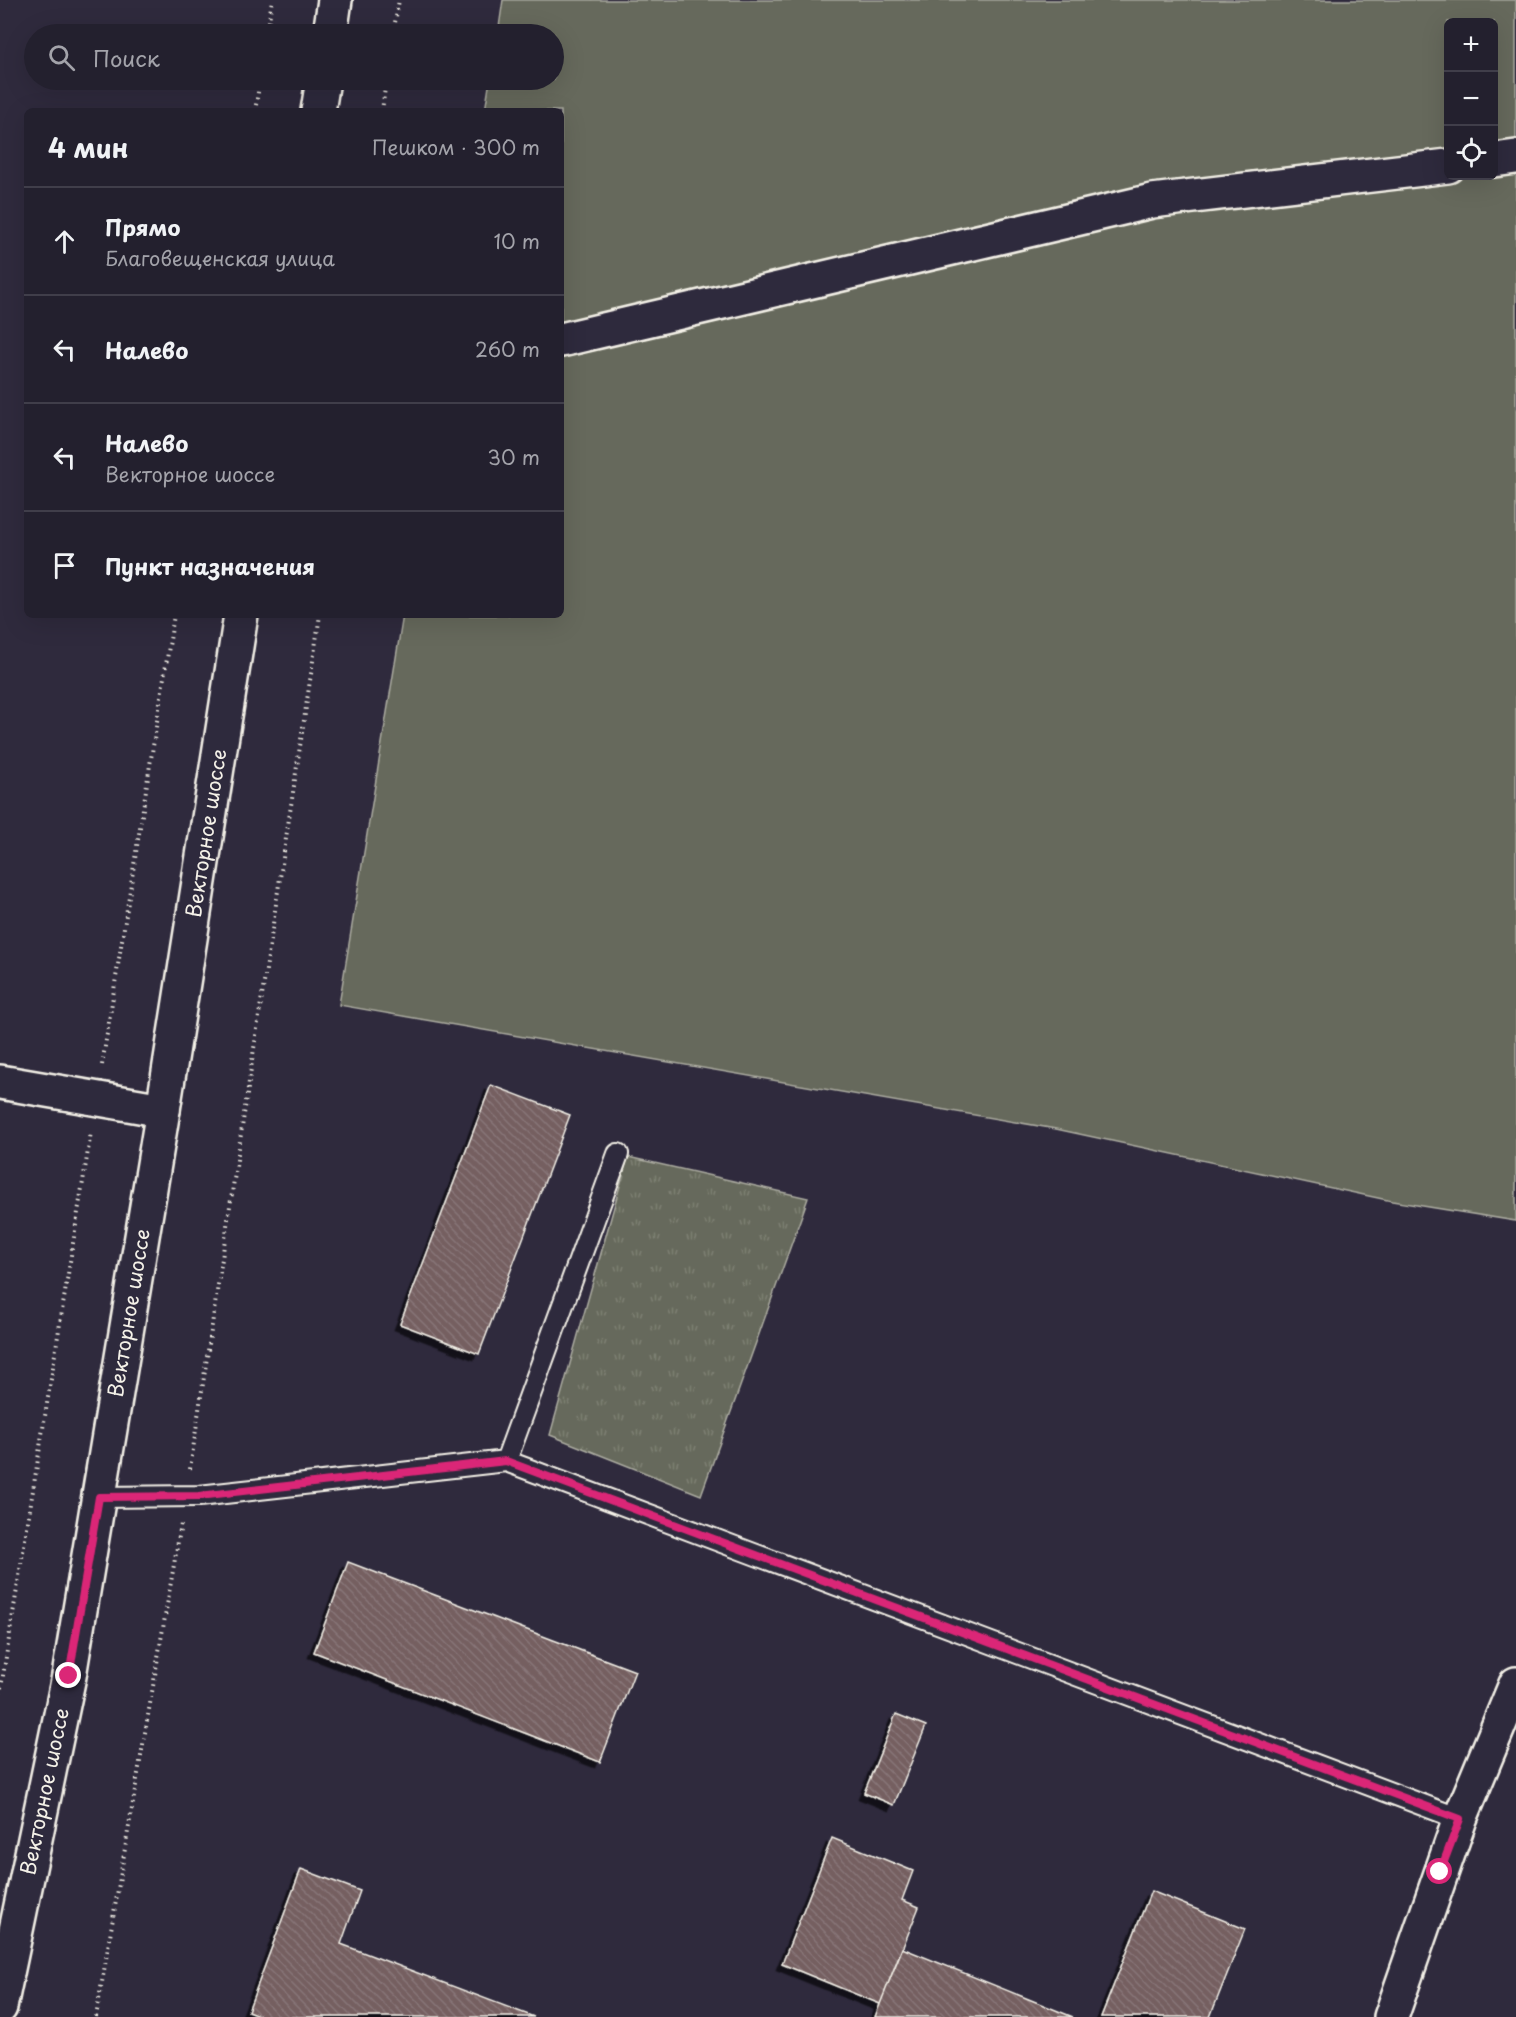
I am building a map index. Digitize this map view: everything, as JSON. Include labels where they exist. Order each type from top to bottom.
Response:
[{"type":"main road","points":[[331,24],[335,0]]},
{"type":"main road","points":[[318,108],[321,90]]},
{"type":"main road","points":[[1498,160],[1516,158]]},
{"type":"main road","points":[[564,339],[1152,201],[1444,167]]},
{"type":"main road","name":"Векторное шоссе","points":[[0,2007],[69,1676],[163,1110],[241,618]]},
{"type":"main road","points":[[0,1082],[163,1110]]},
{"type":"main road","points":[[1391,2017],[1460,1819],[1516,1684]]},
{"type":"lane","points":[[506,1461],[618,1154]]},
{"type":"lane","points":[[99,1497],[186,1496],[506,1461],[1460,1819]]},
{"type":"path","points":[[268,24],[272,0]]},
{"type":"path","points":[[395,24],[399,0]]},
{"type":"path","points":[[255,108],[258,90]]},
{"type":"path","points":[[382,108],[385,90]]},
{"type":"path","points":[[0,1694],[174,618]]},
{"type":"path","points":[[96,2017],[186,1496],[320,618]]},
{"type":"green space","points":[[503,0],[1516,0],[1516,1221],[1392,1201],[1056,1129],[339,1005],[403,618],[564,618],[564,108],[485,108],[488,90],[564,90],[564,24],[499,24]]},
{"type":"green space","points":[[628,1157],[808,1198],[701,1495],[550,1435]]},
{"type":"building","points":[[491,1085],[570,1115],[479,1354],[400,1324]]},
{"type":"building","points":[[348,1562],[635,1671],[600,1762],[314,1652]]},
{"type":"building","points":[[896,1714],[926,1726],[894,1805],[864,1793]]},
{"type":"building","points":[[832,1838],[913,1871],[902,1900],[919,1907],[880,2004],[782,1964]]},
{"type":"building","points":[[301,1869],[360,1891],[341,1944],[534,2017],[263,2017],[248,2011]]},
{"type":"building","points":[[1151,1891],[1245,1929],[1210,2017],[1101,2017]]},
{"type":"building","points":[[902,1948],[1073,2017],[875,2017]]},
{"type":"route","points":[[69,1676],[99,1497],[199,1496],[506,1461],[1460,1819],[1440,1872]]}]
